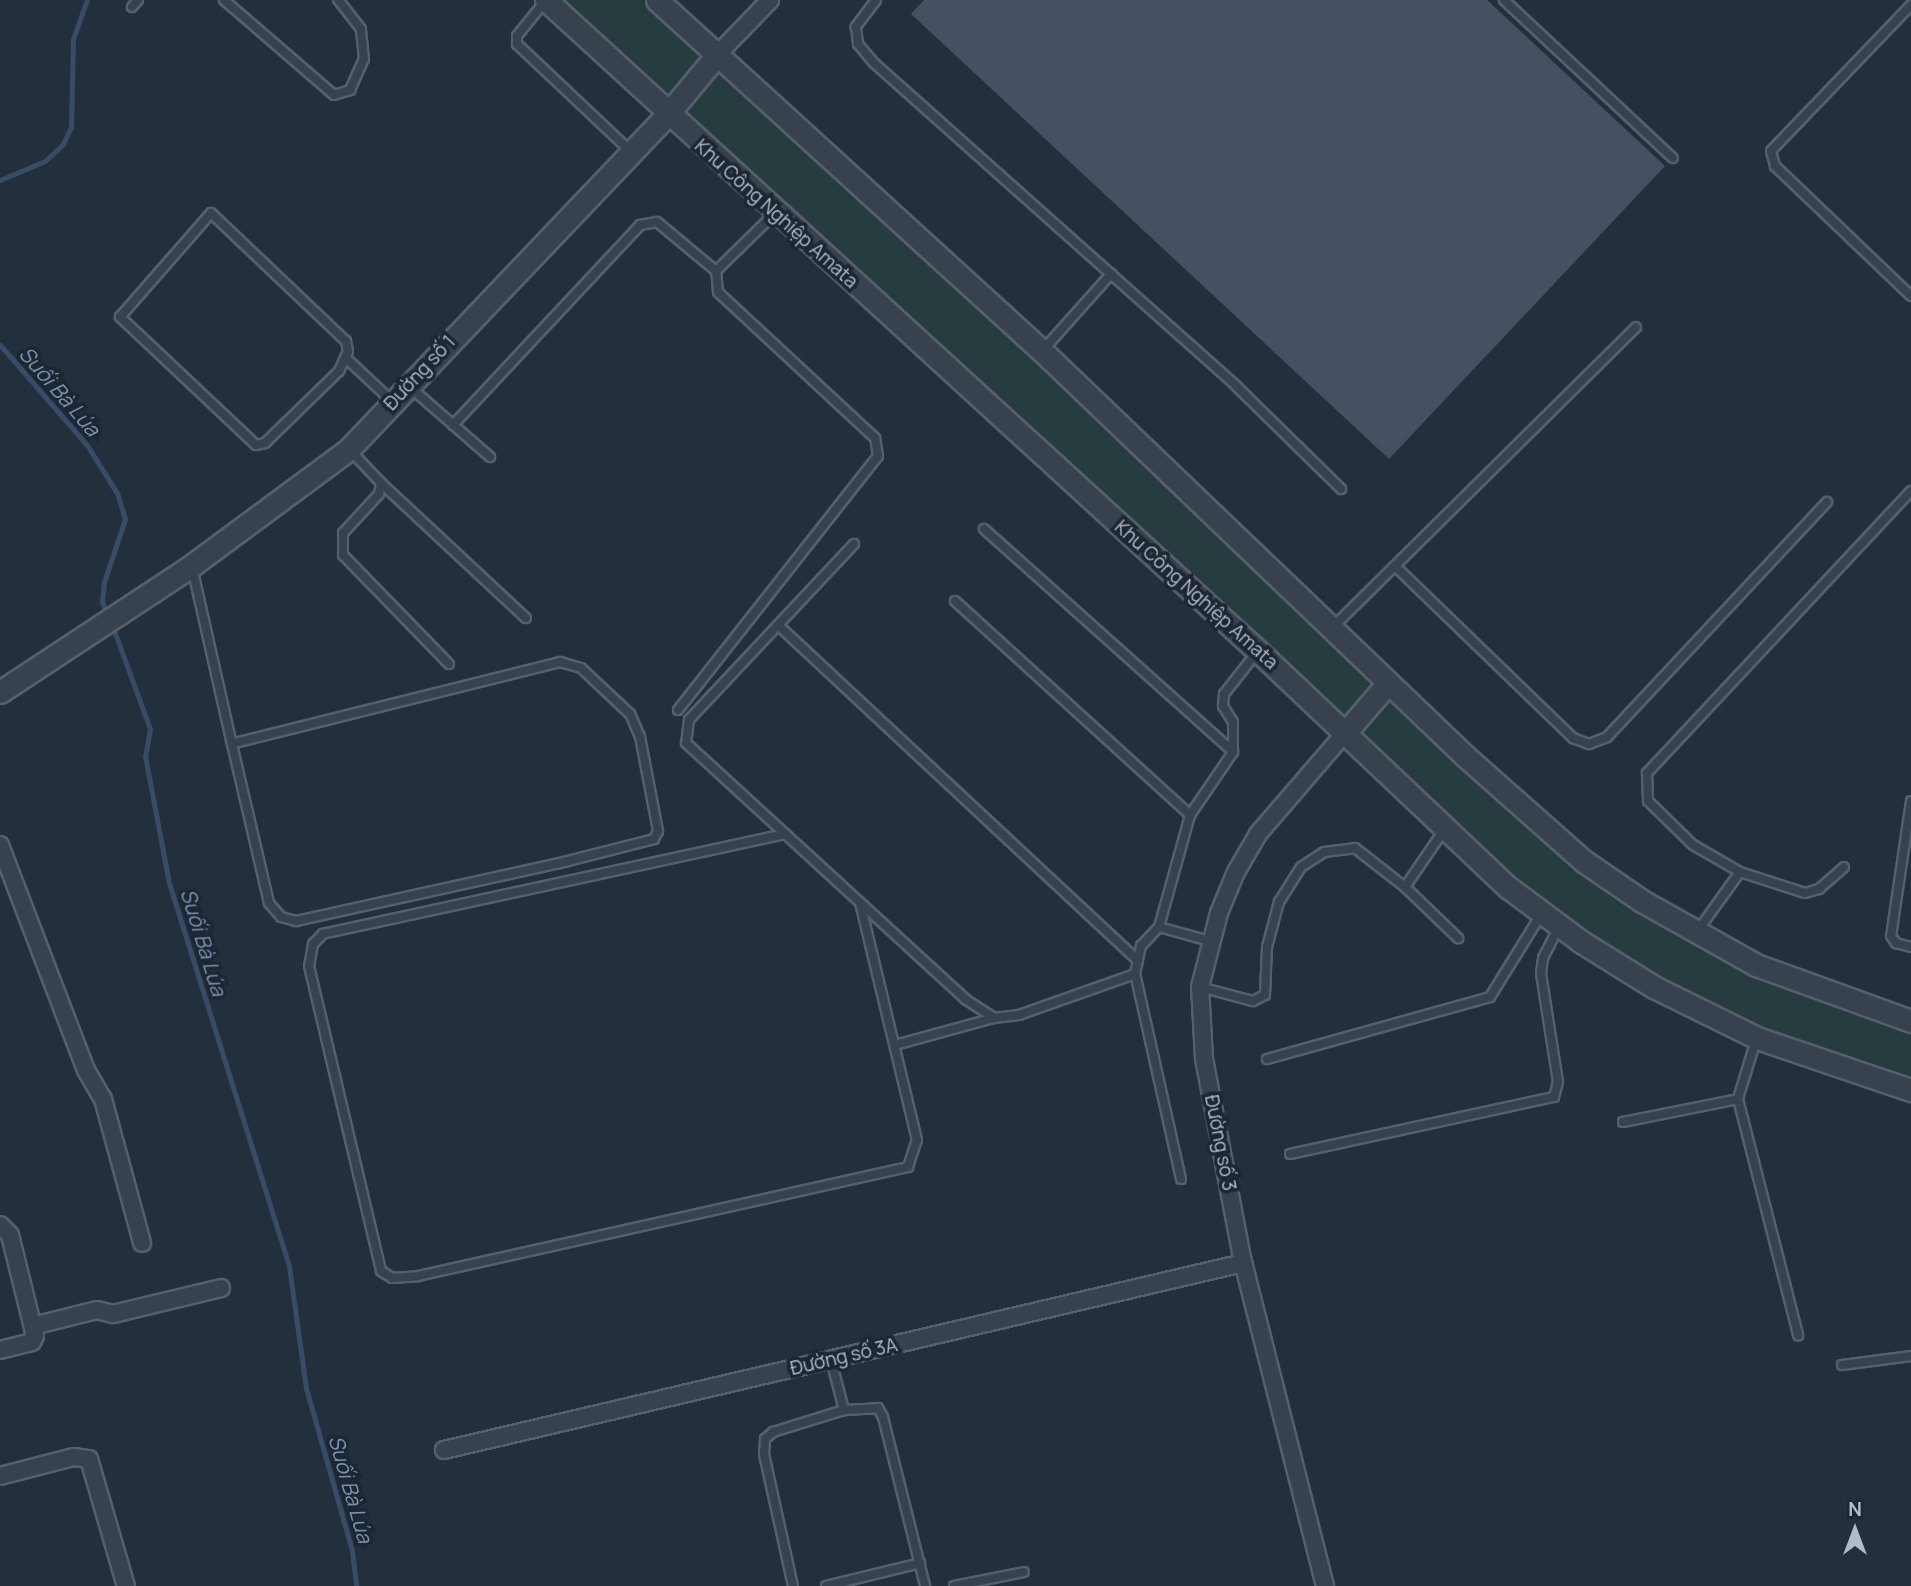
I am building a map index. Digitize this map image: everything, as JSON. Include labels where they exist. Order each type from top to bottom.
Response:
[{"type":"street","name":"Khu Công Nghiệp Amata","points":[[546,0],[667,115],[1258,651],[1444,830],[1542,913],[1654,987],[1757,1038],[1911,1090]]},
{"type":"street","points":[[657,0],[1042,351],[1334,627],[1388,683],[1585,862],[1697,932],[1756,965],[1911,1021]]},
{"type":"street","points":[[716,56],[770,0]]},
{"type":"street","name":"Đường số 1","points":[[0,692],[191,566],[349,450],[667,115],[716,56]]},
{"type":"street","points":[[1344,734],[1388,683]]},
{"type":"street","name":"Đường số 3","points":[[1325,1586],[1243,1263],[1204,1058],[1200,987],[1210,941],[1226,893],[1258,834],[1344,734]]},
{"type":"street","points":[[0,845],[86,1070],[103,1100],[142,1243]]},
{"type":"street","points":[[0,1225],[10,1235],[33,1326],[33,1341],[0,1350]]},
{"type":"street","name":"Đường số 3A","points":[[444,1450],[1243,1263]]},
{"type":"street","points":[[33,1326],[99,1310],[113,1314],[221,1288]]},
{"type":"street","points":[[0,1476],[74,1457],[89,1459],[126,1586]]},
{"type":"lane","points":[[132,8],[138,0]]},
{"type":"lane","points":[[224,0],[334,94],[350,90],[364,59],[361,29],[338,0]]},
{"type":"lane","points":[[546,0],[517,36],[517,44],[631,152]]},
{"type":"lane","points":[[876,0],[856,27],[858,44],[1236,386],[1341,489]]},
{"type":"lane","points":[[1504,0],[1673,158]]},
{"type":"lane","points":[[1911,5],[1771,151],[1775,166],[1911,296]]},
{"type":"lane","points":[[347,359],[265,443],[256,445],[120,317],[211,213],[346,341],[347,359],[393,402]]},
{"type":"lane","points":[[716,271],[775,213]]},
{"type":"lane","points":[[453,425],[648,220],[657,222],[716,271],[718,292],[875,438],[878,456],[678,710]]},
{"type":"lane","points":[[1042,351],[1111,274]]},
{"type":"lane","points":[[1334,627],[1636,327]]},
{"type":"lane","points":[[408,386],[490,457]]},
{"type":"lane","points":[[349,450],[526,618]]},
{"type":"lane","points":[[381,483],[379,494],[343,533],[344,555],[449,664]]},
{"type":"lane","points":[[1844,867],[1819,889],[1805,893],[1740,872],[1693,845],[1648,801],[1647,773],[1911,491]]},
{"type":"lane","points":[[1395,566],[1573,738],[1589,744],[1607,737],[1827,502]]},
{"type":"lane","points":[[984,529],[1233,752]]},
{"type":"lane","points":[[854,544],[689,720],[684,734],[686,743],[965,999],[994,1018]]},
{"type":"lane","points":[[191,566],[232,744],[269,903],[281,917],[296,921],[556,864],[653,839],[658,831],[640,737],[630,714],[581,668],[560,662],[232,744]]},
{"type":"lane","points":[[955,601],[1190,815]]},
{"type":"lane","points":[[778,625],[1138,961]]},
{"type":"lane","points":[[1181,1179],[1135,974],[1149,933],[1159,926],[1190,815],[1233,752],[1233,722],[1223,706],[1224,694],[1258,651]]},
{"type":"lane","points":[[1911,801],[1891,936],[1896,943],[1911,947]]},
{"type":"lane","points":[[1405,887],[1444,830]]},
{"type":"lane","points":[[785,834],[323,934],[313,944],[309,966],[381,1271],[392,1278],[418,1276],[908,1167],[917,1140],[860,903]]},
{"type":"lane","points":[[1200,987],[1253,1001],[1265,995],[1268,947],[1279,902],[1301,867],[1324,852],[1355,848],[1405,887],[1458,938]]},
{"type":"lane","points":[[1697,932],[1740,872]]},
{"type":"lane","points":[[1266,1059],[1490,997],[1542,913]]},
{"type":"lane","points":[[1159,926],[1210,941]]},
{"type":"lane","points":[[1290,1154],[1554,1097],[1558,1082],[1541,973],[1543,958],[1559,926]]},
{"type":"lane","points":[[895,1045],[994,1018],[1019,1016],[1135,974]]},
{"type":"lane","points":[[1757,1038],[1738,1098],[1798,1335]]},
{"type":"lane","points":[[1623,1122],[1738,1098]]},
{"type":"lane","points":[[1842,1365],[1911,1356]]},
{"type":"lane","points":[[831,1360],[845,1410]]},
{"type":"lane","points":[[793,1586],[764,1454],[765,1439],[773,1432],[845,1410],[877,1408],[883,1417],[925,1586]]},
{"type":"lane","points":[[827,1586],[920,1563]]},
{"type":"lane","points":[[954,1586],[1024,1572]]},
{"type":"green space","points":[[562,0],[642,0],[705,60],[670,102]]},
{"type":"green space","points":[[714,69],[1035,360],[1377,687],[1346,721],[679,111]]},
{"type":"green space","points":[[1385,695],[1535,833],[1638,911],[1750,974],[1911,1032],[1911,1079],[1762,1028],[1659,978],[1565,917],[1451,822],[1355,730]]},
{"type":"building","points":[[924,0],[1487,0],[1665,166],[1389,459],[911,14]]},
{"type":"waterway","name":"Suối Bà Lúa","points":[[0,180],[45,161],[63,144],[71,127],[73,39],[87,0]]},
{"type":"waterway","name":"Suối Bà Lúa","points":[[0,345],[87,445],[117,493],[125,519],[104,582],[102,602],[108,616]]},
{"type":"waterway","name":"Suối Bà Lúa","points":[[112,625],[150,729],[145,756],[169,883],[289,1266],[306,1388],[352,1551],[356,1586]]}]
